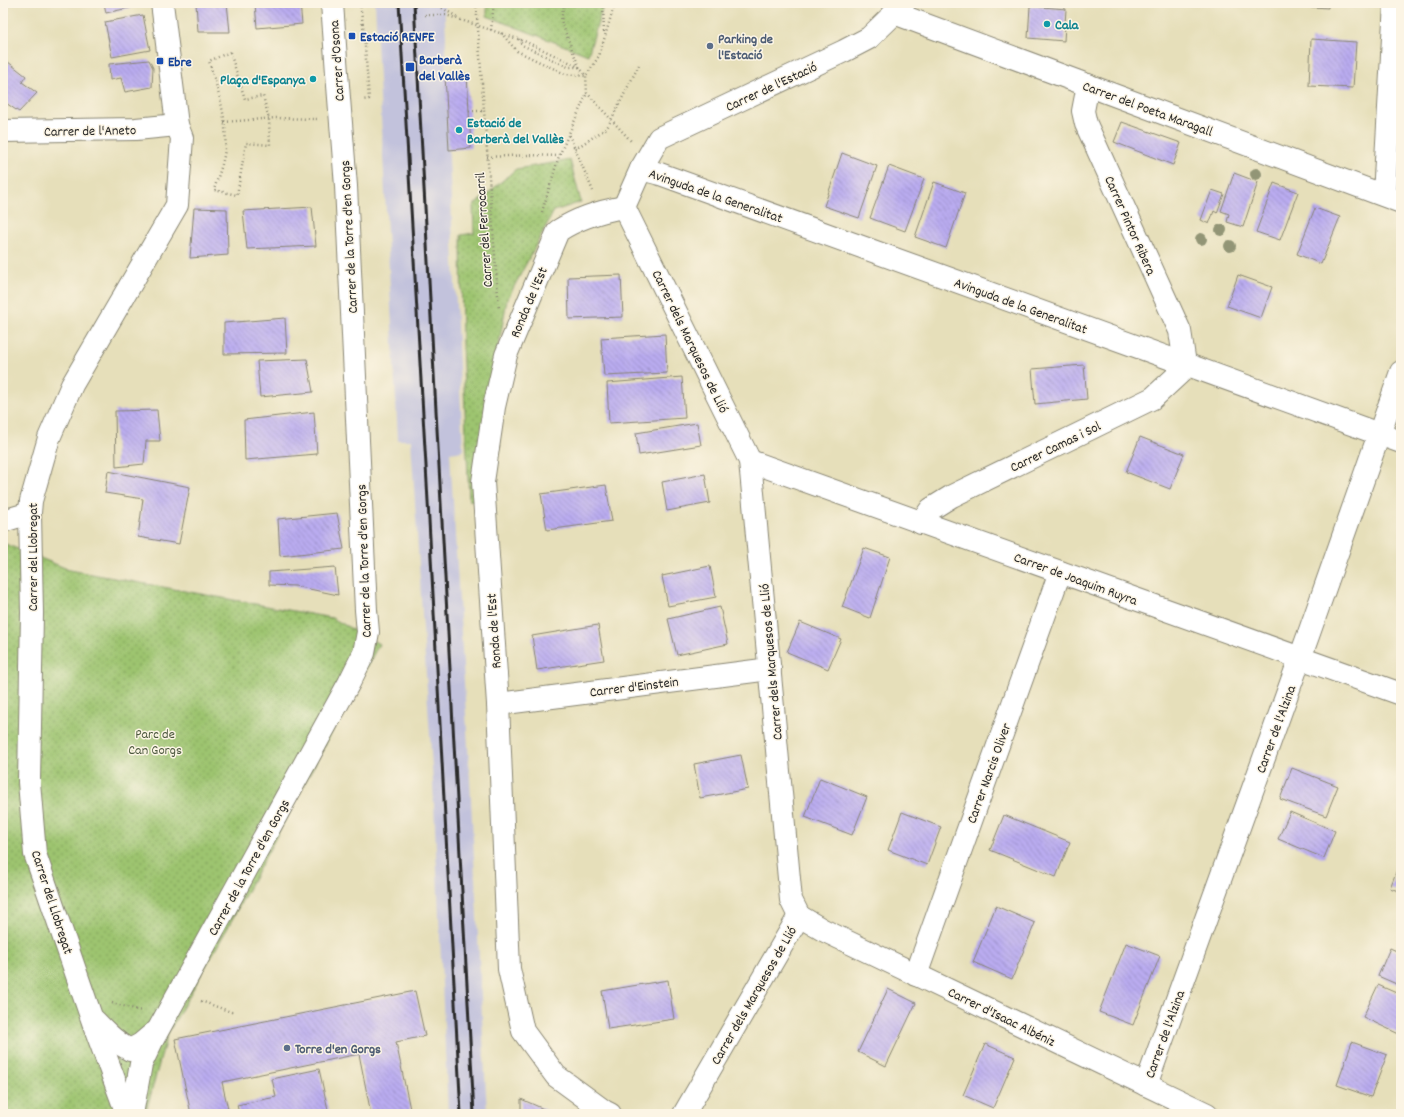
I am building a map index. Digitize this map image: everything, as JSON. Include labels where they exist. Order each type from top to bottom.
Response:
[{"type":"street","name":"Carrer del Llobregat","points":[[160,1026],[141,1044],[130,1050],[120,1045],[108,1034],[99,1008],[35,854],[29,782],[32,613],[31,501],[49,438],[72,385],[177,205],[182,138],[177,125],[162,3]]},
{"type":"street","name":"Carrer d'Osona","points":[[332,3],[332,118]]},
{"type":"street","points":[[1393,198],[1395,3]]},
{"type":"street","name":"Carrer del Poeta Maragall","points":[[899,8],[1088,86],[1393,198]]},
{"type":"street","name":"Carrer de l'Estació","points":[[641,169],[660,138],[869,38],[899,8]]},
{"type":"street","name":"Carrer Pintor Ribera","points":[[1088,86],[1083,111],[1086,124],[1180,331],[1185,364]]},
{"type":"street","name":"Carrer de la Torre d'en Gorgs","points":[[132,1114],[141,1064],[160,1026],[349,683],[364,653],[367,639],[368,632],[347,202],[332,118]]},
{"type":"street","name":"Carrer de l'Aneto","points":[[3,131],[136,129],[177,125]]},
{"type":"street","points":[[624,207],[641,169]]},
{"type":"street","name":"Avinguda de la Generalitat","points":[[641,169],[660,174],[1401,442]]},
{"type":"street","name":"Carrer dels Marquesos de Llió","points":[[624,207],[750,461],[792,900],[799,916],[684,1114]]},
{"type":"street","name":"Ronda de l'Est","points":[[610,1114],[556,1076],[523,1031],[509,970],[498,704],[483,482],[494,407],[506,355],[558,231],[567,225],[600,212],[624,207]]},
{"type":"street","name":"Carrer Camas i Sol","points":[[921,522],[931,509],[952,496],[1153,398],[1180,372],[1185,364]]},
{"type":"street","name":"Carrer de l'Alzina","points":[[1146,1085],[1300,658],[1401,372]]},
{"type":"street","name":"Carrer de Joaquim Ruyra","points":[[750,461],[1401,694]]},
{"type":"street","points":[[3,521],[30,514]]},
{"type":"street","name":"Carrer Narcis Oliver","points":[[916,975],[1060,572]]},
{"type":"street","name":"Carrer d'Einstein","points":[[498,704],[770,669]]},
{"type":"street","name":"Carrer d'Isaac Albéniz","points":[[799,916],[823,930],[1207,1114]]},
{"type":"street","name":"Carrer del Llobregat","points":[[99,1008],[127,1114]]},
{"type":"path","points":[[356,100],[369,99],[360,3]]},
{"type":"path","name":"Carrer del Ferrocarril","points":[[476,3],[499,316]]},
{"type":"path","points":[[491,30],[494,3]]},
{"type":"path","points":[[564,3],[561,21],[579,67],[586,76],[587,93],[632,141]]},
{"type":"path","points":[[603,3],[604,38]]},
{"type":"path","points":[[586,76],[599,56],[615,3]]},
{"type":"path","points":[[442,8],[465,21]]},
{"type":"path","points":[[425,15],[446,15],[478,25],[519,39],[579,67]]},
{"type":"path","points":[[501,33],[517,52],[565,74],[586,76]]},
{"type":"path","points":[[519,39],[522,45],[568,68],[579,67]]},
{"type":"path","points":[[230,52],[245,99],[263,96],[269,119],[270,145],[246,143],[237,196],[214,190],[225,148],[224,114],[209,61],[230,52]]},
{"type":"path","points":[[575,150],[607,128],[639,65]]},
{"type":"path","points":[[469,111],[484,111]]},
{"type":"path","points":[[224,122],[269,119],[332,118]]},
{"type":"path","points":[[569,134],[593,192]]},
{"type":"path","points":[[487,157],[529,155],[559,156]]},
{"type":"path","points":[[199,1000],[234,1013]]},
{"type":"path","points":[[99,1008],[144,1012]]},
{"type":"shaded area","points":[[375,3],[444,3],[446,36],[445,75],[463,451],[450,453],[470,780],[487,1114],[448,1114],[433,783],[411,440],[398,440]]},
{"type":"green space","points":[[487,3],[604,3],[588,55],[487,16]]},
{"type":"green space","points":[[570,160],[581,202],[554,211],[507,300],[495,365],[479,501],[469,500],[462,343],[461,235],[474,233],[473,206],[516,169]]},
{"type":"green space","name":"Parc de Can Gorgs","points":[[3,543],[70,570],[332,618],[379,644],[227,929],[167,1035],[147,1108],[149,1114],[3,1114]]},
{"type":"building","points":[[104,3],[142,3],[142,5],[106,13]]},
{"type":"building","points":[[196,3],[227,3],[230,32],[198,32]]},
{"type":"building","points":[[255,3],[300,3],[302,24],[257,28]]},
{"type":"building","points":[[1299,3],[1328,3],[1328,8],[1298,6]]},
{"type":"building","name":"Cala","points":[[1030,6],[1066,9],[1064,41],[1028,38]]},
{"type":"building","points":[[143,15],[150,50],[112,57],[105,22]]},
{"type":"building","points":[[1311,39],[1356,42],[1353,88],[1309,86]]},
{"type":"building","points":[[3,58],[26,76],[22,82],[37,93],[19,112],[3,101]]},
{"type":"building","points":[[149,60],[153,68],[152,87],[125,92],[121,78],[110,80],[109,64]]},
{"type":"building","name":"Estació de Barberà del Vallès","points":[[467,74],[471,148],[449,150],[445,75]]},
{"type":"building","points":[[1122,122],[1181,143],[1173,165],[1114,142]]},
{"type":"building","points":[[842,153],[877,166],[859,218],[824,206]]},
{"type":"building","points":[[889,166],[924,179],[905,231],[870,218]]},
{"type":"building","points":[[1234,173],[1258,182],[1243,227],[1227,222],[1229,214],[1221,211]]},
{"type":"building","points":[[934,182],[965,193],[946,248],[915,237]]},
{"type":"building","points":[[1274,183],[1298,192],[1280,240],[1256,232]]},
{"type":"building","points":[[1212,190],[1224,194],[1217,213],[1214,211],[1209,224],[1201,220]]},
{"type":"building","points":[[312,207],[316,246],[247,249],[243,211]]},
{"type":"building","points":[[194,208],[227,209],[228,255],[190,258]]},
{"type":"building","points":[[1315,208],[1340,217],[1321,264],[1297,254]]},
{"type":"building","points":[[621,275],[623,317],[569,319],[568,277]]},
{"type":"building","points":[[1238,275],[1272,287],[1261,318],[1227,306]]},
{"type":"building","points":[[285,318],[287,353],[224,354],[224,323]]},
{"type":"building","points":[[665,334],[667,373],[604,376],[601,338]]},
{"type":"building","points":[[307,359],[313,392],[260,397],[257,361]]},
{"type":"building","points":[[1084,365],[1087,399],[1035,404],[1032,369]]},
{"type":"building","points":[[682,377],[685,418],[609,423],[607,383]]},
{"type":"building","points":[[157,410],[160,441],[146,441],[144,464],[116,467],[115,411]]},
{"type":"building","points":[[314,412],[317,454],[245,460],[244,420]]},
{"type":"building","points":[[697,423],[701,445],[639,455],[636,433]]},
{"type":"building","points":[[1140,437],[1184,454],[1170,489],[1126,472]]},
{"type":"building","points":[[108,471],[190,487],[179,544],[138,537],[143,499],[105,493]]},
{"type":"building","points":[[705,474],[710,503],[667,511],[662,482]]},
{"type":"building","points":[[606,485],[612,521],[547,530],[541,494]]},
{"type":"building","points":[[337,513],[344,549],[280,556],[278,519]]},
{"type":"building","points":[[864,548],[890,557],[870,618],[842,607]]},
{"type":"building","points":[[710,566],[716,597],[668,606],[662,576]]},
{"type":"building","points":[[335,567],[338,595],[295,586],[269,585],[269,572]]},
{"type":"building","points":[[720,607],[728,644],[677,655],[668,619]]},
{"type":"building","points":[[800,622],[841,639],[828,669],[787,652]]},
{"type":"building","points":[[598,625],[604,660],[537,670],[532,636]]},
{"type":"building","points":[[741,755],[748,789],[700,798],[694,764]]},
{"type":"building","points":[[1292,768],[1338,786],[1326,816],[1280,799]]},
{"type":"building","points":[[820,778],[867,797],[852,835],[805,817]]},
{"type":"building","points":[[902,812],[941,827],[927,865],[888,850]]},
{"type":"building","points":[[1290,812],[1335,831],[1324,858],[1278,839]]},
{"type":"building","points":[[1004,815],[1070,842],[1056,877],[990,850]]},
{"type":"building","points":[[1401,859],[1401,892],[1390,888]]},
{"type":"building","points":[[996,906],[1035,923],[1012,979],[973,962]]},
{"type":"building","points":[[1126,943],[1160,956],[1133,1025],[1099,1012]]},
{"type":"building","points":[[1390,948],[1401,953],[1401,986],[1378,976]]},
{"type":"building","points":[[668,980],[674,1019],[608,1029],[602,991]]},
{"type":"building","points":[[1378,985],[1401,995],[1401,1035],[1363,1017]]},
{"type":"building","points":[[888,989],[916,1003],[886,1066],[858,1052]]},
{"type":"building","name":"Torre d'en Gorgs","points":[[415,991],[425,1036],[396,1042],[411,1114],[371,1114],[359,1054],[222,1082],[229,1114],[191,1114],[175,1039]]},
{"type":"building","points":[[1352,1042],[1387,1055],[1371,1097],[1337,1085]]},
{"type":"building","points":[[985,1044],[1015,1057],[993,1108],[963,1095]]},
{"type":"building","points":[[319,1069],[329,1114],[239,1114],[237,1105],[276,1097],[272,1079]]},
{"type":"building","points":[[521,1099],[555,1114],[521,1114]]},
{"type":"building","points":[[1143,1109],[1154,1114],[1141,1114]]},
{"type":"railway","points":[[399,3],[427,483],[461,1114]]},
{"type":"railway","points":[[414,3],[474,1114]]},
{"type":"place","name":"Cala","points":[[1047,24]]},
{"type":"place","name":"Estació RENFE","points":[[352,36]]},
{"type":"place","name":"Parking de l'Estació","points":[[710,46]]},
{"type":"place","name":"Ebre","points":[[160,61]]},
{"type":"place","name":"Barberà del Vallès","points":[[410,67]]},
{"type":"place","name":"Plaça d'Espanya","points":[[313,79]]},
{"type":"place","name":"Estació de Barberà del Vallès","points":[[459,130]]},
{"type":"place","name":"Torre d'en Gorgs","points":[[287,1048]]}]
